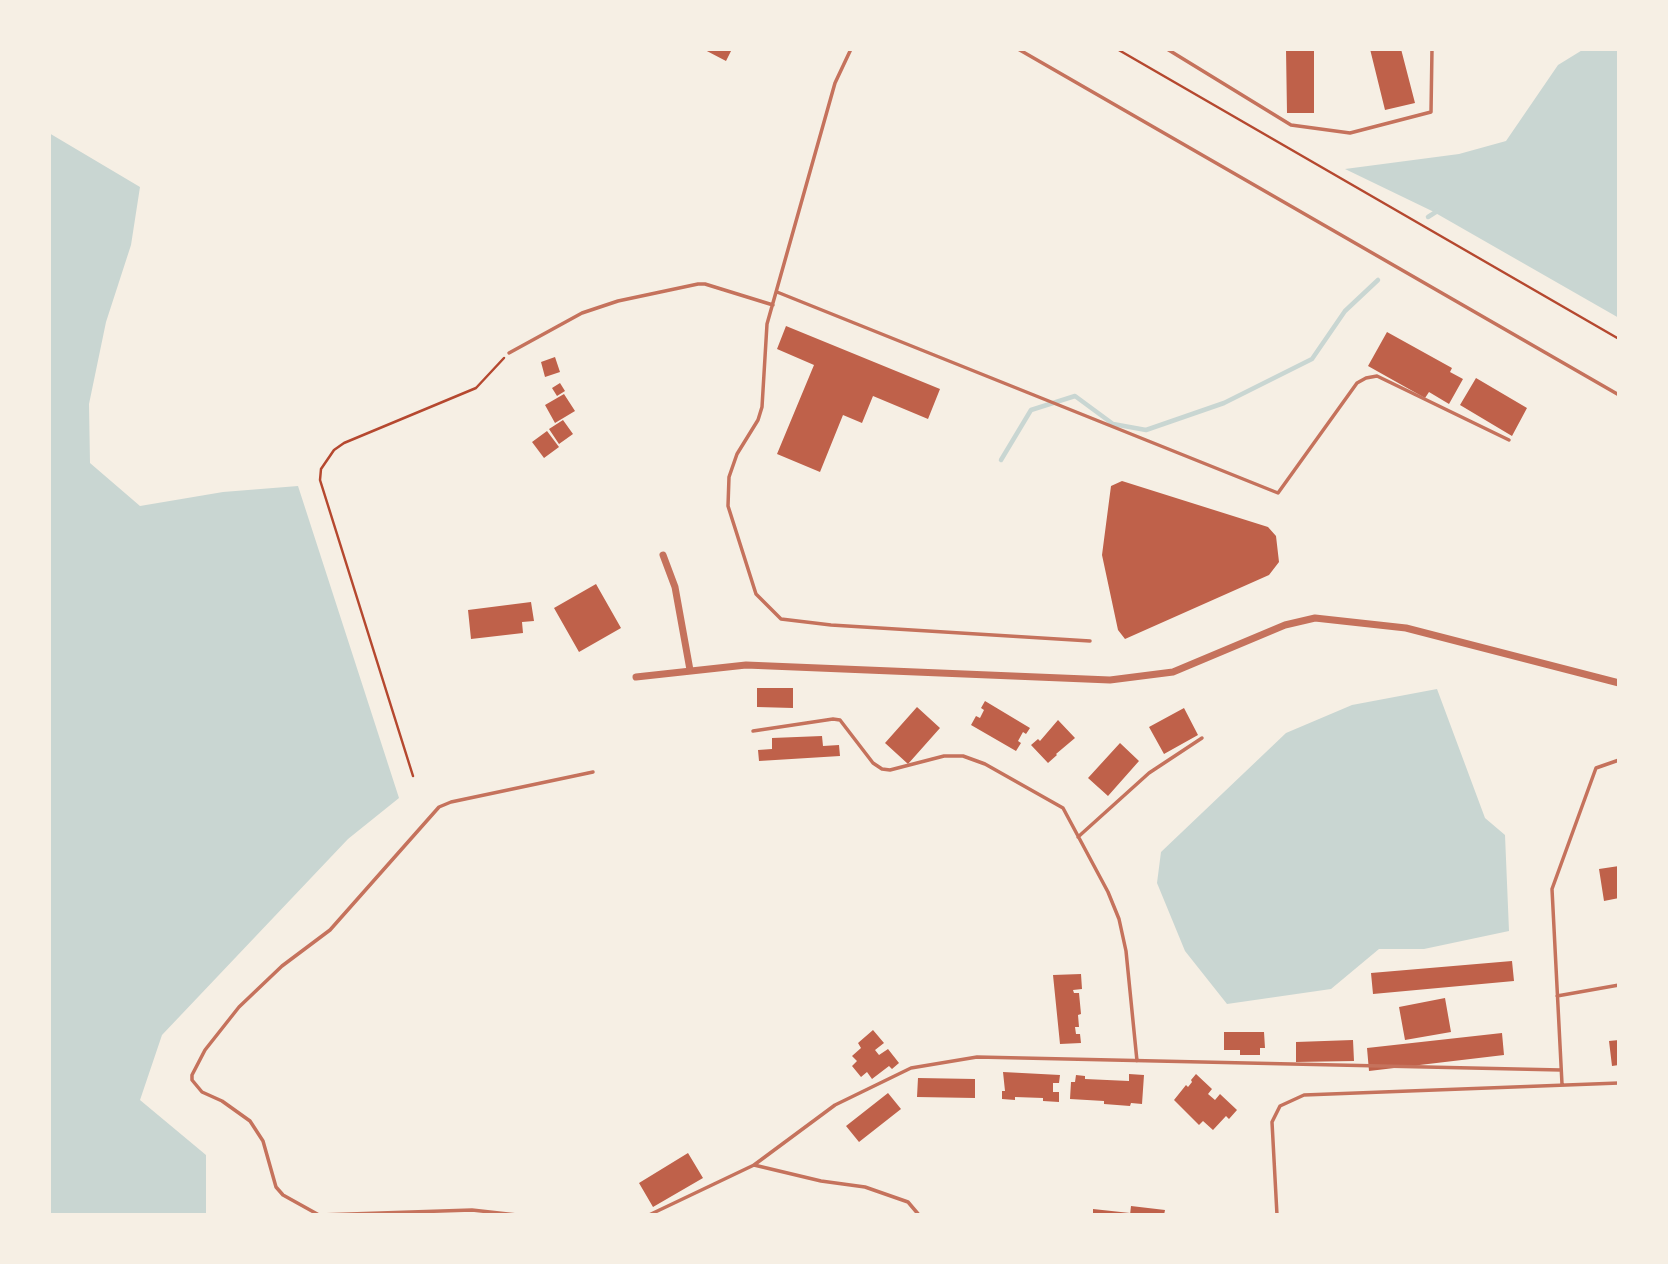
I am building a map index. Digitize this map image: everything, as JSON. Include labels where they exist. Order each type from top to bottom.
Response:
[{"type":"street","points":[[663,555],[675,587],[690,670]]},
{"type":"street","points":[[636,677],[746,665],[1110,680],[1173,672],[1285,625],[1315,618],[1406,628],[1619,683]]},
{"type":"lane","points":[[851,49],[835,83],[767,324],[762,407],[758,420],[737,454],[729,477],[728,506],[756,594],[781,619],[831,625],[1090,641]]},
{"type":"lane","points":[[1018,49],[1619,395]]},
{"type":"lane","points":[[1167,49],[1291,125],[1350,133],[1431,112],[1432,49]]},
{"type":"lane","points":[[509,353],[582,313],[618,301],[698,284],[773,305]]},
{"type":"lane","points":[[777,292],[1278,493],[1357,383],[1366,378],[1377,376],[1509,440]]},
{"type":"lane","points":[[753,731],[840,720],[873,763],[882,769],[890,770],[944,756],[963,756],[985,764],[1063,808],[1108,892],[1119,919],[1126,951],[1137,1061]]},
{"type":"lane","points":[[1078,837],[1149,773],[1202,738]]},
{"type":"lane","points":[[1562,1084],[1552,889],[1596,768],[1619,760]]},
{"type":"lane","points":[[517,1215],[472,1210],[320,1215],[283,1195],[276,1186],[263,1140],[250,1121],[222,1101],[202,1092],[192,1080],[192,1074],[205,1049],[239,1007],[282,966],[330,930],[439,807],[451,802],[593,772]]},
{"type":"lane","points":[[1557,996],[1619,985]]},
{"type":"lane","points":[[649,1215],[754,1165],[835,1105],[911,1068],[977,1057],[1561,1070]]},
{"type":"lane","points":[[1277,1215],[1272,1122],[1280,1106],[1304,1095],[1619,1083]]},
{"type":"lane","points":[[754,1165],[821,1181],[864,1187],[908,1202],[919,1215]]},
{"type":"path","points":[[1117,49],[1619,339]]},
{"type":"path","points":[[413,776],[320,480],[321,469],[334,450],[344,443],[476,388],[509,353]]},
{"type":"shaded area","points":[[1584,49],[1619,49],[1619,318],[1432,211],[1345,169],[1459,154],[1506,141],[1558,65]]},
{"type":"shaded area","points":[[49,133],[140,187],[131,245],[106,322],[89,404],[90,463],[140,506],[223,492],[298,486],[399,798],[348,839],[162,1035],[140,1100],[206,1155],[206,1215],[49,1215]]},
{"type":"shaded area","points":[[1437,689],[1485,818],[1505,835],[1509,931],[1424,949],[1379,949],[1331,989],[1227,1004],[1185,951],[1157,883],[1161,852],[1286,733],[1352,705]]},
{"type":"building","points":[[703,49],[732,49],[726,61]]},
{"type":"building","points":[[1286,49],[1314,49],[1314,113],[1287,113]]},
{"type":"building","points":[[1370,49],[1401,49],[1415,103],[1385,110]]},
{"type":"building","points":[[786,326],[940,389],[928,419],[873,396],[862,423],[843,415],[820,472],[777,454],[814,365],[777,349]]},
{"type":"building","points":[[1387,332],[1452,368],[1450,372],[1463,379],[1449,404],[1429,392],[1425,398],[1368,366]]},
{"type":"building","points":[[555,357],[560,372],[545,377],[541,362]]},
{"type":"building","points":[[1476,378],[1527,408],[1512,436],[1460,405]]},
{"type":"building","points":[[560,383],[565,391],[557,396],[552,388]]},
{"type":"building","points":[[564,394],[575,411],[555,423],[545,405]]},
{"type":"building","points":[[563,420],[573,434],[559,444],[549,429]]},
{"type":"building","points":[[547,431],[559,447],[544,458],[532,442]]},
{"type":"building","points":[[1122,481],[1268,527],[1276,536],[1279,562],[1269,575],[1125,639],[1118,630],[1102,555],[1111,486]]},
{"type":"building","points":[[596,584],[621,628],[579,652],[554,608]]},
{"type":"building","points":[[531,602],[534,621],[522,622],[523,633],[471,639],[468,610]]},
{"type":"building","points":[[757,688],[793,688],[793,708],[757,707]]},
{"type":"building","points":[[985,701],[1030,728],[1026,734],[1023,732],[1016,751],[971,725],[976,716],[980,718]]},
{"type":"building","points":[[917,707],[940,728],[908,764],[885,743]]},
{"type":"building","points":[[1184,708],[1198,735],[1164,754],[1149,727]]},
{"type":"building","points":[[1058,720],[1075,738],[1048,763],[1031,745],[1038,739],[1040,741]]},
{"type":"building","points":[[822,736],[823,746],[839,745],[840,756],[759,761],[758,750],[772,749],[772,738]]},
{"type":"building","points":[[1120,743],[1139,761],[1108,796],[1088,778]]},
{"type":"building","points":[[1619,866],[1619,898],[1604,901],[1599,869]]},
{"type":"building","points":[[1512,961],[1514,981],[1373,994],[1371,973]]},
{"type":"building","points":[[1081,974],[1082,989],[1073,990],[1074,993],[1079,993],[1081,1014],[1078,1015],[1079,1027],[1075,1027],[1076,1034],[1080,1034],[1081,1043],[1060,1044],[1053,975]]},
{"type":"building","points":[[1445,998],[1451,1032],[1405,1040],[1399,1007]]},
{"type":"building","points":[[873,1030],[884,1043],[875,1050],[879,1055],[888,1049],[899,1063],[892,1069],[889,1066],[872,1079],[867,1072],[861,1077],[852,1066],[857,1061],[852,1056],[861,1048],[858,1043]]},
{"type":"building","points":[[1224,1032],[1264,1032],[1265,1048],[1260,1048],[1260,1055],[1240,1055],[1240,1050],[1224,1050]]},
{"type":"building","points":[[1502,1033],[1504,1055],[1369,1071],[1367,1048]]},
{"type":"building","points":[[1353,1040],[1354,1061],[1296,1062],[1296,1042]]},
{"type":"building","points":[[1619,1040],[1619,1065],[1612,1066],[1609,1041]]},
{"type":"building","points":[[1003,1072],[1060,1075],[1059,1083],[1053,1083],[1053,1092],[1059,1092],[1059,1102],[1043,1101],[1043,1098],[1002,1099],[1002,1091],[1005,1091]]},
{"type":"building","points":[[1129,1074],[1144,1075],[1142,1104],[1131,1103],[1130,1106],[1070,1099],[1071,1082],[1075,1082],[1076,1075],[1085,1076],[1085,1079],[1129,1081]]},
{"type":"building","points":[[1196,1074],[1212,1089],[1208,1094],[1215,1100],[1220,1094],[1237,1110],[1229,1119],[1226,1116],[1213,1130],[1203,1121],[1199,1125],[1174,1100],[1186,1085],[1188,1087]]},
{"type":"building","points":[[918,1078],[975,1079],[975,1098],[917,1097]]},
{"type":"building","points":[[888,1093],[901,1109],[859,1142],[846,1126]]},
{"type":"building","points":[[688,1153],[703,1178],[653,1207],[639,1183]]},
{"type":"building","points":[[1131,1206],[1165,1210],[1164,1215],[1130,1215]]},
{"type":"building","points":[[1093,1209],[1130,1213],[1130,1215],[1093,1215]]},
{"type":"waterway","points":[[1428,217],[1439,210]]},
{"type":"waterway","points":[[1001,460],[1031,410],[1075,396],[1113,424],[1146,430],[1224,403],[1312,359],[1345,311],[1378,280]]}]
